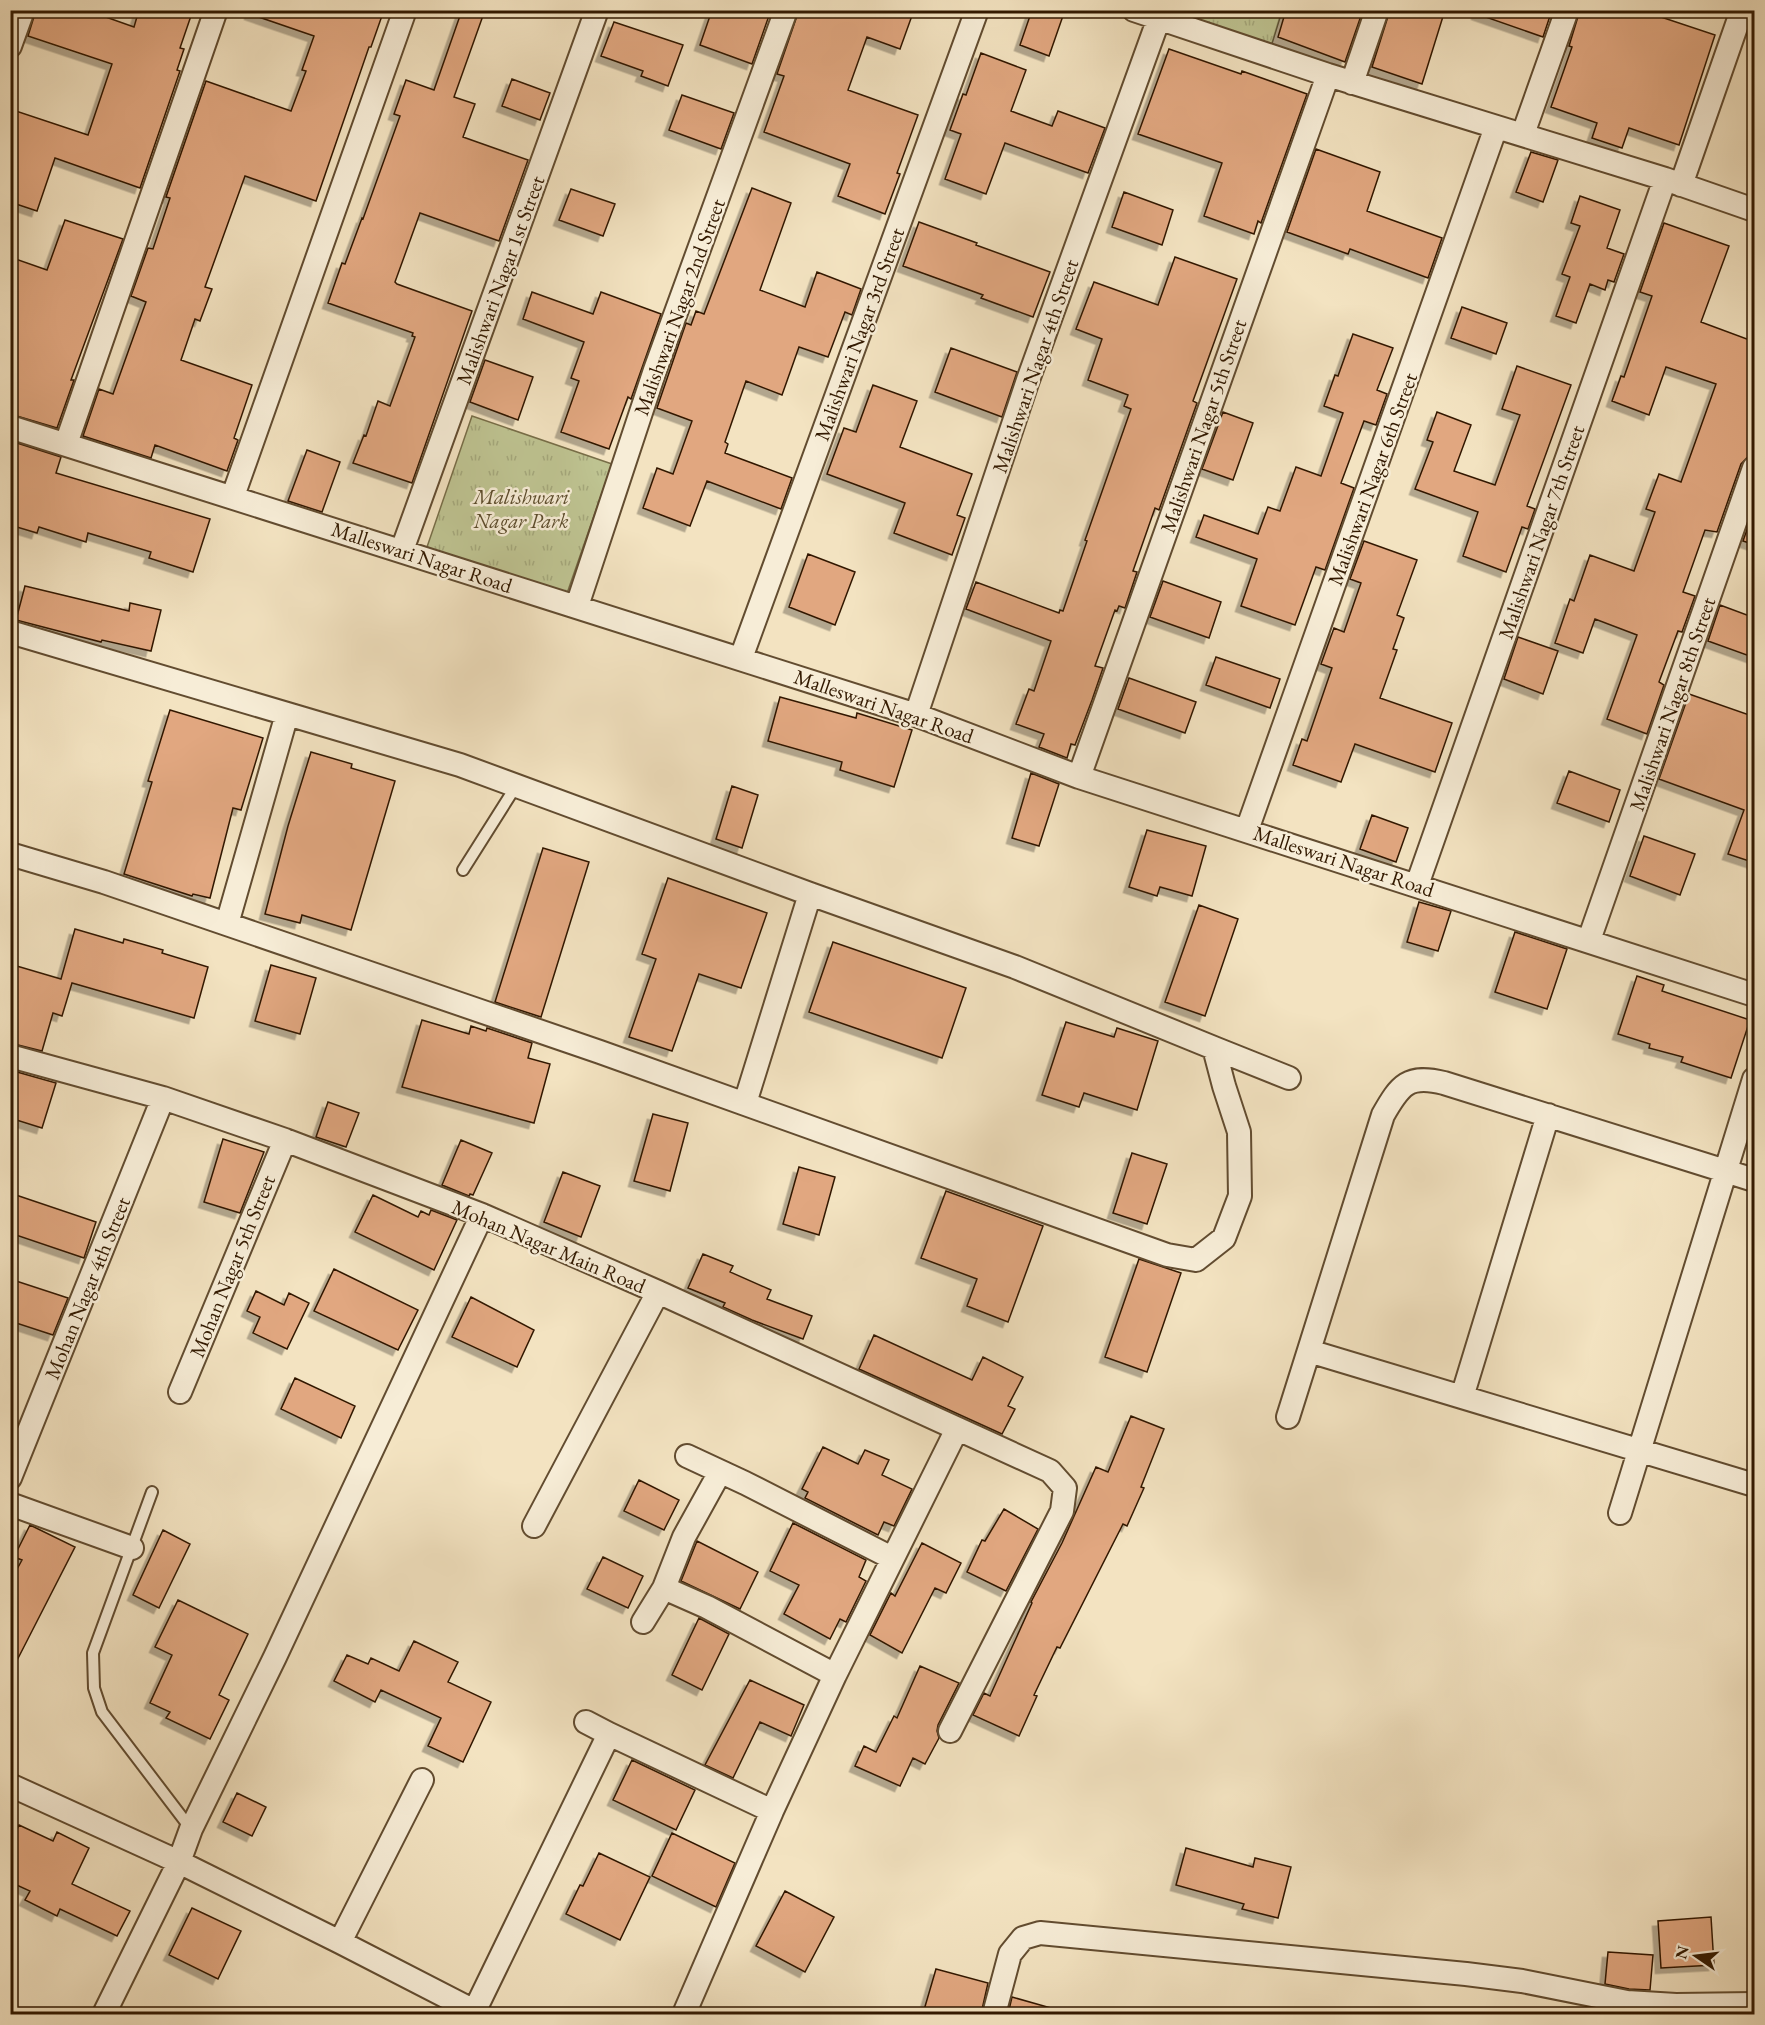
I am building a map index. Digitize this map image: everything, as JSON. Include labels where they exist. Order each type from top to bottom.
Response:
[{"type":"street","points":[[10,46],[22,10]]},
{"type":"street","points":[[66,444],[216,10]]},
{"type":"street","points":[[233,496],[405,10]]},
{"type":"street","name":"Malishwari Nagar 1st Street","points":[[402,550],[597,10]]},
{"type":"street","name":"Malishwari Nagar 2nd Street","points":[[576,606],[655,370],[786,10]]},
{"type":"street","name":"Malishwari Nagar 3rd Street","points":[[741,658],[977,10]]},
{"type":"street","points":[[1134,10],[1328,75],[1523,134],[1755,210]]},
{"type":"street","points":[[1352,82],[1377,10]]},
{"type":"street","points":[[1523,134],[1567,10]]},
{"type":"street","name":"Malishwari Nagar 7th Street","points":[[1417,885],[1673,182],[1742,10]]},
{"type":"street","name":"Malishwari Nagar 4th Street","points":[[916,715],[1028,380],[1159,18]]},
{"type":"street","name":"Malishwari Nagar 5th Street","points":[[1079,777],[1328,75]]},
{"type":"street","name":"Malishwari Nagar 6th Street","points":[[1247,830],[1496,127]]},
{"type":"street","name":"Malleswari Nagar Road","points":[[10,427],[741,658],[916,715],[1079,777],[1754,994]]},
{"type":"street","name":"Malishwari Nagar 8th Street","points":[[1589,940],[1755,468]]},
{"type":"street","points":[[10,632],[460,765],[1015,967],[1289,1078]]},
{"type":"street","points":[[228,924],[286,714]]},
{"type":"street","points":[[10,854],[104,882],[600,1052],[1167,1255],[1196,1260],[1224,1238],[1240,1196],[1239,1132],[1214,1048]]},
{"type":"street","points":[[745,1103],[810,894]]},
{"type":"street","name":"Mohan Nagar Main Road","points":[[10,1056],[163,1098],[285,1140],[482,1215],[658,1292],[1050,1471],[1065,1488],[1062,1511],[950,1731]]},
{"type":"street","points":[[1288,1417],[1383,1115],[1397,1091],[1415,1080],[1430,1079],[1755,1180]]},
{"type":"street","points":[[1620,1513],[1755,1079]]},
{"type":"street","name":"Mohan Nagar 4th Street","points":[[10,1478],[163,1098]]},
{"type":"street","points":[[1462,1397],[1548,1115]]},
{"type":"street","name":"Mohan Nagar 5th Street","points":[[180,1392],[285,1140]]},
{"type":"street","points":[[105,2014],[179,1862],[191,1829],[275,1657],[482,1215]]},
{"type":"street","points":[[534,1526],[658,1292]]},
{"type":"street","points":[[1309,1352],[1755,1485]]},
{"type":"street","points":[[684,2014],[772,1811],[835,1675],[957,1429]]},
{"type":"street","points":[[687,1456],[892,1558]]},
{"type":"street","points":[[643,1622],[664,1588],[684,1537],[720,1472]]},
{"type":"street","points":[[10,1504],[132,1548]]},
{"type":"street","points":[[664,1588],[708,1607],[835,1675]]},
{"type":"street","points":[[586,1722],[772,1811]]},
{"type":"street","points":[[10,1785],[179,1862],[477,2013],[609,1734]]},
{"type":"street","points":[[340,1942],[422,1780]]},
{"type":"street","points":[[994,2014],[1010,1954],[1023,1938],[1040,1933],[1466,1974],[1522,1981],[1627,2002],[1676,2005],[1755,2004]]},
{"type":"lane","points":[[463,870],[516,786]]},
{"type":"lane","points":[[152,1492],[93,1653],[94,1688],[102,1712],[191,1829]]},
{"type":"green space","points":[[1169,10],[1282,11],[1270,50]]},
{"type":"green space","name":"Malishwari Nagar Park","points":[[472,416],[612,464],[564,602],[427,547]]},
{"type":"building","points":[[36,10],[86,10],[134,27],[139,10],[193,10],[180,48],[184,49],[177,70],[180,71],[140,188],[55,158],[37,211],[10,202],[10,109],[88,135],[112,64],[28,36]]},
{"type":"building","points":[[251,10],[384,10],[316,201],[245,176],[205,287],[212,289],[200,321],[195,319],[181,360],[252,385],[234,438],[238,440],[227,471],[155,445],[151,458],[83,436],[99,389],[113,394],[146,302],[131,296],[148,248],[153,249],[170,198],[166,197],[206,81],[291,111],[306,71],[302,70],[314,36],[250,14]]},
{"type":"building","points":[[462,10],[485,10],[454,97],[475,104],[463,137],[528,160],[499,241],[420,213],[395,282],[472,311],[412,483],[353,463],[364,435],[366,436],[378,401],[390,406],[415,337],[412,336],[413,333],[328,303],[342,263],[345,264],[363,219],[400,116],[394,114],[406,80],[434,90]]},
{"type":"building","points":[[712,10],[771,10],[752,64],[700,45]]},
{"type":"building","points":[[799,10],[914,10],[900,49],[867,37],[848,90],[918,115],[885,214],[838,196],[850,164],[764,132],[784,76],[777,74]]},
{"type":"building","points":[[1032,10],[1065,10],[1049,56],[1020,45]]},
{"type":"building","points":[[1286,10],[1363,10],[1345,62],[1278,37]]},
{"type":"building","points":[[1390,10],[1445,10],[1422,84],[1372,67]]},
{"type":"building","points":[[1477,10],[1552,10],[1543,37],[1477,14]]},
{"type":"building","points":[[1580,10],[1640,10],[1715,35],[1679,145],[1629,128],[1622,148],[1592,138],[1597,123],[1551,107],[1572,47],[1569,46]]},
{"type":"building","points":[[614,22],[683,45],[668,86],[641,76],[643,71],[601,56]]},
{"type":"building","points":[[1169,49],[1307,94],[1261,223],[1258,221],[1254,234],[1204,216],[1222,163],[1138,134]]},
{"type":"building","points":[[981,53],[1026,70],[1011,111],[1052,126],[1058,111],[1105,128],[1088,173],[1005,143],[986,194],[945,179],[961,134],[950,130]]},
{"type":"building","points":[[512,79],[550,93],[540,120],[502,106]]},
{"type":"building","points":[[682,95],[734,113],[721,149],[669,130]]},
{"type":"building","points":[[1316,149],[1380,172],[1367,211],[1442,238],[1428,278],[1350,249],[1348,254],[1287,232]]},
{"type":"building","points":[[1531,152],[1558,160],[1543,202],[1516,192]]},
{"type":"building","points":[[752,188],[791,203],[760,290],[805,307],[817,272],[861,289],[852,315],[845,312],[828,357],[799,347],[782,395],[746,381],[725,442],[728,444],[725,453],[792,478],[781,509],[707,481],[690,526],[643,508],[657,468],[673,474],[692,421],[657,408],[686,323],[691,325],[696,311],[704,314]]},
{"type":"building","points":[[571,189],[615,204],[603,236],[559,220]]},
{"type":"building","points":[[1124,192],[1173,210],[1162,245],[1112,227]]},
{"type":"building","points":[[1580,196],[1620,210],[1607,248],[1624,254],[1614,282],[1608,280],[1605,290],[1590,284],[1576,323],[1556,316],[1570,277],[1562,274],[1580,226],[1571,223]]},
{"type":"building","points":[[65,220],[123,239],[71,380],[74,380],[57,428],[10,414],[10,333],[17,313],[10,310],[10,257],[47,270]]},
{"type":"building","points":[[919,222],[1050,272],[1033,317],[981,298],[983,295],[903,266]]},
{"type":"building","points":[[1664,223],[1729,246],[1701,322],[1755,342],[1755,441],[1749,456],[1741,464],[1717,532],[1705,530],[1683,592],[1695,596],[1682,632],[1678,631],[1659,682],[1664,685],[1647,734],[1607,719],[1637,635],[1595,619],[1583,653],[1555,643],[1570,599],[1574,601],[1590,555],[1634,571],[1655,512],[1646,509],[1659,474],[1681,482],[1716,384],[1666,367],[1649,415],[1612,401],[1621,376],[1624,377],[1652,296],[1640,292]]},
{"type":"building","points":[[1175,257],[1237,279],[1193,401],[1197,403],[1159,510],[1155,508],[1133,571],[1137,572],[1125,608],[1119,606],[1117,611],[1115,610],[1095,666],[1103,668],[1075,745],[1071,744],[1067,758],[1039,747],[1044,734],[1016,724],[1029,689],[1034,691],[1051,641],[966,609],[976,582],[1059,613],[1060,610],[1063,611],[1087,541],[1085,540],[1131,409],[1124,406],[1128,395],[1088,380],[1102,339],[1076,329],[1094,282],[1158,305]]},
{"type":"building","points":[[532,292],[593,314],[601,292],[661,314],[631,399],[628,397],[609,449],[561,432],[579,381],[571,378],[584,342],[523,319]]},
{"type":"building","points":[[1462,307],[1507,323],[1496,354],[1451,338]]},
{"type":"building","points":[[1353,334],[1393,348],[1377,390],[1387,394],[1376,425],[1364,421],[1341,483],[1354,488],[1325,570],[1316,567],[1295,625],[1241,606],[1257,559],[1196,537],[1204,515],[1258,534],[1268,507],[1280,511],[1296,467],[1321,476],[1343,413],[1324,406]]},
{"type":"building","points":[[951,348],[1017,372],[1002,417],[935,392]]},
{"type":"building","points":[[485,360],[533,377],[518,420],[470,402]]},
{"type":"building","points":[[1517,366],[1571,385],[1527,506],[1535,509],[1528,529],[1522,527],[1506,572],[1463,556],[1478,512],[1415,489],[1433,442],[1427,440],[1437,412],[1471,425],[1454,471],[1495,485],[1520,415],[1502,409]]},
{"type":"building","points":[[873,385],[917,401],[900,447],[972,474],[957,515],[965,518],[952,555],[894,533],[905,503],[827,474],[844,428],[856,432]]},
{"type":"building","points":[[1223,412],[1253,423],[1233,480],[1202,469]]},
{"type":"building","points":[[17,443],[61,457],[56,473],[210,519],[193,572],[149,558],[151,552],[88,533],[86,542],[39,527],[37,533],[10,525],[10,464]]},
{"type":"building","points":[[307,450],[340,462],[322,512],[288,501]]},
{"type":"building","points":[[1755,511],[1755,545],[1743,541]]},
{"type":"building","points":[[1364,541],[1417,560],[1397,615],[1404,618],[1393,649],[1397,650],[1380,698],[1452,723],[1435,772],[1355,744],[1341,782],[1293,765],[1302,739],[1307,741],[1332,668],[1321,664],[1334,628],[1344,632],[1361,583],[1350,579]]},
{"type":"building","points":[[808,554],[855,572],[835,625],[789,607]]},
{"type":"building","points":[[1163,581],[1221,602],[1209,638],[1150,617]]},
{"type":"building","points":[[25,586],[129,611],[130,603],[161,610],[151,651],[102,640],[101,642],[16,620]]},
{"type":"building","points":[[1720,605],[1755,618],[1755,658],[1708,641]]},
{"type":"building","points":[[1518,637],[1558,651],[1543,694],[1504,679]]},
{"type":"building","points":[[1216,657],[1280,679],[1270,708],[1206,685]]},
{"type":"building","points":[[1129,678],[1196,702],[1185,733],[1118,709]]},
{"type":"building","points":[[1689,694],[1755,717],[1755,863],[1728,854],[1744,810],[1659,779]]},
{"type":"building","points":[[780,697],[856,718],[857,713],[912,730],[894,787],[840,770],[842,762],[768,741]]},
{"type":"building","points":[[170,710],[263,738],[241,810],[233,808],[210,898],[193,894],[192,896],[124,874],[152,782],[148,781]]},
{"type":"building","points":[[311,752],[352,764],[351,768],[395,781],[351,930],[302,915],[300,923],[265,914],[288,826]]},
{"type":"building","points":[[1569,771],[1620,790],[1609,822],[1557,803]]},
{"type":"building","points":[[1031,773],[1059,784],[1039,846],[1012,838]]},
{"type":"building","points":[[732,786],[758,795],[742,848],[716,839]]},
{"type":"building","points":[[1372,815],[1408,828],[1396,862],[1360,849]]},
{"type":"building","points":[[1147,830],[1206,846],[1192,896],[1160,887],[1157,896],[1129,887]]},
{"type":"building","points":[[1644,836],[1695,854],[1680,895],[1630,876]]},
{"type":"building","points":[[543,848],[589,862],[541,1017],[495,1002]]},
{"type":"building","points":[[668,878],[767,913],[741,988],[699,974],[672,1051],[629,1037],[656,959],[642,954]]},
{"type":"building","points":[[1419,902],[1451,911],[1438,951],[1407,942]]},
{"type":"building","points":[[1199,905],[1238,919],[1205,1016],[1165,1002]]},
{"type":"building","points":[[75,929],[123,943],[124,939],[163,950],[162,953],[208,967],[194,1018],[72,983],[62,1016],[53,1013],[42,1051],[10,1043],[10,964],[61,979]]},
{"type":"building","points":[[1515,932],[1567,949],[1547,1009],[1495,992]]},
{"type":"building","points":[[833,942],[966,988],[942,1058],[809,1012]]},
{"type":"building","points":[[271,965],[316,978],[300,1034],[255,1021]]},
{"type":"building","points":[[1637,976],[1664,985],[1662,991],[1750,1020],[1731,1078],[1681,1062],[1683,1057],[1649,1048],[1650,1044],[1618,1034]]},
{"type":"building","points":[[422,1020],[469,1034],[471,1026],[486,1031],[487,1028],[532,1043],[528,1058],[550,1064],[534,1123],[402,1087]]},
{"type":"building","points":[[1066,1022],[1114,1037],[1117,1028],[1158,1041],[1137,1110],[1084,1093],[1079,1107],[1042,1095]]},
{"type":"building","points":[[10,1070],[56,1083],[42,1128],[10,1118]]},
{"type":"building","points":[[328,1102],[359,1113],[346,1147],[316,1137]]},
{"type":"building","points":[[653,1114],[688,1123],[670,1191],[634,1181]]},
{"type":"building","points":[[223,1139],[264,1152],[240,1213],[204,1202]]},
{"type":"building","points":[[461,1140],[492,1153],[473,1195],[469,1196],[442,1185]]},
{"type":"building","points":[[1132,1153],[1167,1164],[1147,1224],[1113,1213]]},
{"type":"building","points":[[799,1167],[835,1177],[819,1235],[783,1224]]},
{"type":"building","points":[[563,1172],[600,1186],[581,1237],[544,1222]]},
{"type":"building","points":[[946,1191],[1043,1226],[1008,1322],[967,1306],[977,1279],[921,1258]]},
{"type":"building","points":[[10,1193],[96,1222],[84,1258],[10,1233]]},
{"type":"building","points":[[373,1195],[418,1217],[421,1211],[429,1215],[431,1210],[457,1220],[434,1270],[355,1232]]},
{"type":"building","points":[[703,1254],[733,1266],[730,1272],[771,1290],[767,1299],[812,1316],[803,1339],[752,1320],[723,1307],[725,1303],[688,1288]]},
{"type":"building","points":[[1139,1259],[1181,1273],[1147,1372],[1105,1357]]},
{"type":"building","points":[[334,1269],[418,1310],[398,1350],[314,1311]]},
{"type":"building","points":[[10,1279],[68,1298],[53,1335],[10,1321]]},
{"type":"building","points":[[256,1291],[284,1305],[289,1293],[309,1303],[287,1349],[253,1333],[260,1317],[247,1311]]},
{"type":"building","points":[[471,1297],[534,1330],[517,1367],[452,1337]]},
{"type":"building","points":[[874,1335],[972,1380],[983,1357],[1023,1377],[1008,1406],[1015,1409],[1002,1434],[859,1369]]},
{"type":"building","points":[[295,1378],[355,1406],[341,1438],[281,1409]]},
{"type":"building","points":[[1131,1416],[1164,1429],[1141,1487],[1144,1488],[1127,1526],[1123,1524],[1060,1648],[1057,1647],[1034,1695],[1037,1696],[1019,1736],[973,1715],[984,1693],[990,1696],[1031,1602],[1062,1543],[1096,1467],[1108,1472]]},
{"type":"building","points":[[823,1447],[858,1464],[865,1450],[889,1460],[882,1475],[912,1489],[894,1526],[884,1522],[878,1535],[805,1498],[808,1492],[802,1489]]},
{"type":"building","points":[[639,1480],[679,1500],[664,1530],[624,1511]]},
{"type":"building","points":[[1004,1509],[1038,1529],[1006,1591],[967,1572],[982,1540],[985,1541]]},
{"type":"building","points":[[793,1523],[866,1560],[859,1577],[866,1581],[846,1622],[840,1619],[830,1639],[784,1614],[799,1585],[770,1571]]},
{"type":"building","points":[[30,1525],[75,1547],[10,1674],[10,1582],[22,1560],[14,1557]]},
{"type":"building","points":[[163,1530],[190,1544],[159,1608],[133,1595]]},
{"type":"building","points":[[697,1541],[758,1572],[740,1609],[681,1581]]},
{"type":"building","points":[[922,1543],[961,1563],[946,1593],[935,1588],[902,1653],[870,1635],[891,1593],[895,1596]]},
{"type":"building","points":[[603,1557],[643,1576],[628,1608],[587,1589]]},
{"type":"building","points":[[178,1600],[248,1634],[219,1695],[229,1700],[210,1739],[166,1718],[170,1712],[150,1703],[172,1655],[155,1647]]},
{"type":"building","points":[[699,1618],[729,1634],[702,1690],[672,1675]]},
{"type":"building","points":[[414,1641],[458,1662],[448,1682],[491,1702],[463,1762],[428,1746],[441,1718],[381,1690],[375,1702],[334,1681],[347,1655],[368,1664],[371,1658],[399,1671]]},
{"type":"building","points":[[920,1666],[959,1683],[938,1725],[939,1738],[925,1764],[913,1758],[900,1786],[855,1766],[864,1746],[876,1752],[894,1716],[897,1718]]},
{"type":"building","points":[[750,1680],[804,1705],[791,1736],[760,1722],[733,1778],[705,1765]]},
{"type":"building","points":[[632,1760],[695,1790],[676,1830],[613,1800]]},
{"type":"building","points":[[237,1793],[266,1807],[252,1836],[223,1822]]},
{"type":"building","points":[[19,1825],[53,1841],[57,1832],[89,1848],[72,1884],[130,1911],[117,1936],[60,1909],[57,1916],[25,1900],[30,1891],[10,1882],[10,1844]]},
{"type":"building","points":[[672,1833],[735,1863],[716,1907],[652,1876]]},
{"type":"building","points":[[1186,1848],[1253,1867],[1255,1858],[1291,1867],[1278,1918],[1242,1909],[1244,1904],[1176,1885]]},
{"type":"building","points":[[599,1853],[650,1877],[620,1940],[566,1914]]},
{"type":"building","points":[[785,1891],[834,1917],[805,1972],[756,1946]]},
{"type":"building","points":[[192,1908],[241,1931],[218,1979],[169,1955]]},
{"type":"building","points":[[1711,1917],[1714,1965],[1661,1968],[1658,1921]]},
{"type":"building","points":[[1608,1952],[1653,1955],[1650,1990],[1605,1984]]},
{"type":"building","points":[[936,1969],[988,1983],[981,2014],[940,2014],[924,2010]]},
{"type":"building","points":[[1012,1997],[1051,2008],[1050,2014],[1008,2014]]}]
